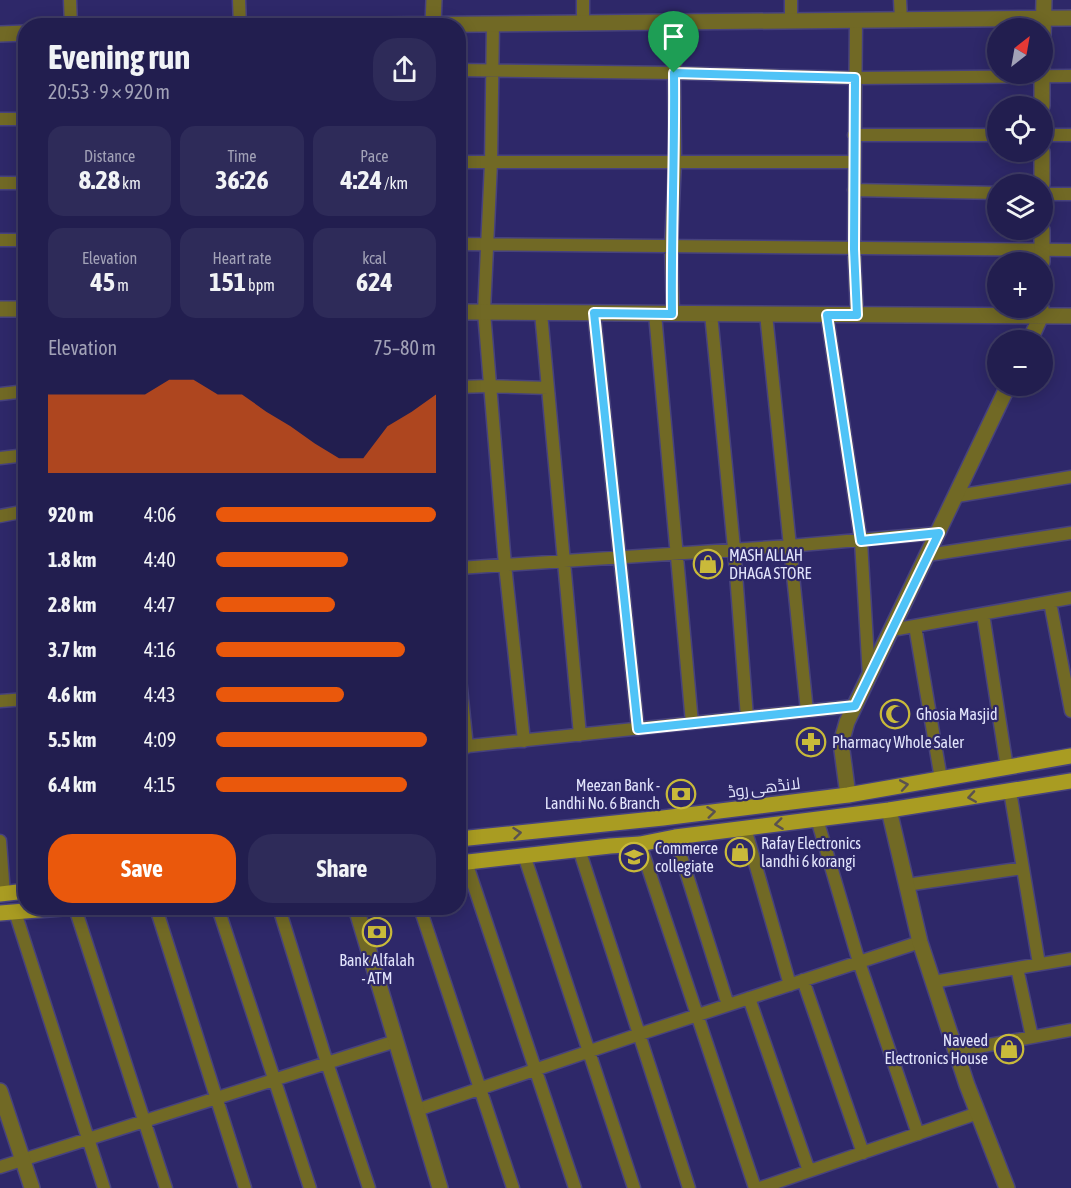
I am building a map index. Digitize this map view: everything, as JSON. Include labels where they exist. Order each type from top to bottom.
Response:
[{"type":"main road","name":"لانڈھی روڈ","points":[[466,838],[663,818],[848,795],[1071,756]]},
{"type":"main road","points":[[466,863],[639,844],[675,837],[889,810],[1071,781]]},
{"type":"main road","points":[[2,894],[18,892]]},
{"type":"street","points":[[70,0],[70,18]]},
{"type":"street","points":[[239,0],[240,18]]},
{"type":"street","points":[[434,0],[434,18]]},
{"type":"street","points":[[583,0],[583,22]]},
{"type":"street","points":[[791,0],[791,21]]},
{"type":"street","points":[[900,0],[901,20]]},
{"type":"street","points":[[1044,0],[1044,18]]},
{"type":"street","points":[[1053,19],[1071,18]]},
{"type":"street","points":[[466,23],[987,19]]},
{"type":"street","points":[[856,20],[854,249],[857,315]]},
{"type":"street","points":[[672,314],[674,73],[679,22]]},
{"type":"street","points":[[493,23],[494,70],[484,312],[505,565],[524,741]]},
{"type":"street","points":[[0,34],[18,33]]},
{"type":"street","points":[[466,70],[855,78],[987,74]]},
{"type":"street","points":[[1053,74],[1071,76]]},
{"type":"street","points":[[0,119],[18,119]]},
{"type":"street","points":[[854,135],[987,135]]},
{"type":"street","points":[[1053,135],[1071,135]]},
{"type":"street","points":[[466,162],[854,162]]},
{"type":"street","points":[[0,183],[18,183]]},
{"type":"street","points":[[854,190],[987,193]]},
{"type":"street","points":[[1053,194],[1071,194]]},
{"type":"street","points":[[0,240],[18,240]]},
{"type":"street","points":[[466,244],[854,249],[987,254]]},
{"type":"street","points":[[1053,254],[1071,250]]},
{"type":"street","points":[[0,309],[18,309]]},
{"type":"street","points":[[466,312],[827,315],[987,313]]},
{"type":"street","points":[[541,313],[580,735]]},
{"type":"street","points":[[594,313],[638,729]]},
{"type":"street","points":[[655,314],[692,723]]},
{"type":"street","points":[[711,314],[734,548],[747,717]]},
{"type":"street","points":[[766,314],[807,711]]},
{"type":"street","points":[[1053,314],[1071,316]]},
{"type":"street","points":[[827,315],[861,541],[869,676]]},
{"type":"street","points":[[466,387],[548,388]]},
{"type":"street","points":[[0,394],[18,392]]},
{"type":"street","points":[[848,795],[841,743],[847,723],[1003,396]]},
{"type":"street","points":[[0,458],[18,456]]},
{"type":"street","points":[[957,496],[1071,477]]},
{"type":"street","points":[[0,516],[18,513]]},
{"type":"street","points":[[466,568],[861,541],[939,533]]},
{"type":"street","points":[[928,555],[1071,533]]},
{"type":"street","points":[[892,630],[1071,598]]},
{"type":"street","points":[[1050,602],[1071,711]]},
{"type":"street","points":[[983,614],[1007,768]]},
{"type":"street","points":[[915,626],[941,779]]},
{"type":"street","points":[[0,700],[18,699]]},
{"type":"street","points":[[466,747],[855,706]]},
{"type":"street","points":[[1010,791],[1039,964]]},
{"type":"street","points":[[889,810],[920,942],[978,1113],[1008,1188]]},
{"type":"street","points":[[817,819],[859,962],[918,1134]]},
{"type":"street","points":[[745,828],[789,985]]},
{"type":"street","points":[[675,837],[728,1005]]},
{"type":"street","points":[[0,841],[2,894]]},
{"type":"street","points":[[639,844],[755,1188]]},
{"type":"street","points":[[579,849],[689,1188]]},
{"type":"street","points":[[524,855],[634,1188]]},
{"type":"street","points":[[906,885],[1023,868]]},
{"type":"street","points":[[466,872],[574,1188]]},
{"type":"street","points":[[8,913],[90,1139],[105,1188]]},
{"type":"street","points":[[77,915],[166,1188]]},
{"type":"street","points":[[158,915],[244,1188]]},
{"type":"street","points":[[220,915],[310,1188]]},
{"type":"street","points":[[281,915],[369,1188]]},
{"type":"street","points":[[358,915],[440,1188]]},
{"type":"street","points":[[422,915],[513,1188]]},
{"type":"street","points":[[417,1110],[920,942]]},
{"type":"street","points":[[933,982],[1071,959]]},
{"type":"street","points":[[1017,968],[1032,1037]]},
{"type":"street","points":[[803,980],[863,1153]]},
{"type":"street","points":[[748,998],[809,1171]]},
{"type":"street","points":[[956,1051],[1071,1030]]},
{"type":"street","points":[[0,1167],[396,1041]]},
{"type":"street","points":[[0,1090],[32,1188]]},
{"type":"street","points":[[760,1188],[978,1113]]},
{"type":"place","name":"MASH ALLAH DHAGA STORE","points":[[708,564]]},
{"type":"place","name":"Ghosia Masjid","points":[[895,714]]},
{"type":"place","name":"Pharmacy Whole Saler","points":[[811,742]]},
{"type":"place","name":"Meezan Bank - Landhi No. 6 Branch","points":[[681,794]]},
{"type":"place","name":"Rafay Electronics landhi 6 korangi","points":[[740,852]]},
{"type":"place","name":"Commerce collegiate","points":[[634,857]]},
{"type":"place","name":"Bank Alfalah - ATM","points":[[377,932]]},
{"type":"place","name":"Naveed Electronics House","points":[[1009,1049]]},
{"type":"route","points":[[674,73],[855,78],[854,249],[857,315],[827,315],[861,541],[939,533],[855,706],[638,729],[594,313],[672,314],[674,73]]}]
